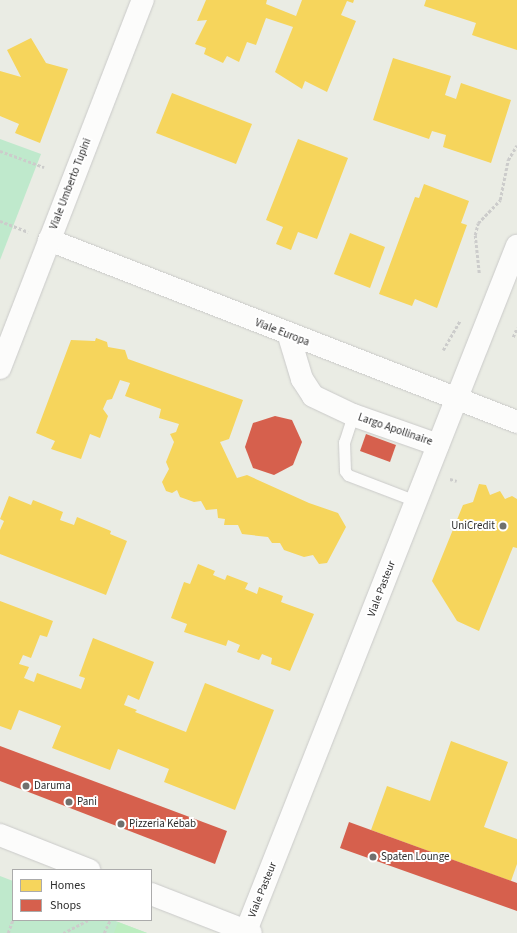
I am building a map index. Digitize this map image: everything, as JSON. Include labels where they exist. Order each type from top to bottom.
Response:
[{"type":"street","name":"Viale Umberto Tupini","points":[[0,368],[48,240],[143,0]]},
{"type":"street","name":"Viale Europa","points":[[48,240],[289,336],[517,422]]},
{"type":"street","name":"Viale Pasteur","points":[[248,932],[517,246]]},
{"type":"street","name":"Largo Apollinaire","points":[[289,336],[302,379],[308,391],[320,400],[353,415],[438,445]]},
{"type":"street","points":[[0,835],[86,869]]},
{"type":"street","points":[[152,894],[248,932]]},
{"type":"lane","name":"Largo Apollinaire","points":[[353,415],[344,442],[345,471],[348,475],[416,502]]},
{"type":"path","points":[[480,276],[475,235],[478,223],[500,200],[508,160],[517,145]]},
{"type":"path","points":[[0,151],[44,167]]},
{"type":"path","points":[[0,221],[20,229]]},
{"type":"path","points":[[443,350],[464,315]]},
{"type":"path","points":[[514,337],[517,328]]},
{"type":"path","points":[[8,933],[12,921]]},
{"type":"path","points":[[63,933],[86,921]]},
{"type":"path","points":[[104,933],[110,921]]},
{"type":"green space","points":[[0,139],[41,154],[0,260]]},
{"type":"green space","points":[[0,876],[12,881],[12,921],[116,921],[147,933],[0,933]]},
{"type":"green space","points":[[118,922],[147,933],[114,933]]},
{"type":"building: Homes","points":[[206,0],[267,0],[266,4],[296,16],[302,0],[354,0],[353,3],[347,1],[341,15],[356,21],[327,92],[305,81],[302,89],[275,72],[293,27],[266,18],[256,45],[247,42],[239,62],[227,56],[223,63],[204,54],[206,48],[195,44],[207,20],[197,21]]},
{"type":"building: Homes","points":[[426,0],[517,0],[517,50],[472,35],[476,23],[424,6]]},
{"type":"building: Homes","points":[[31,38],[46,63],[68,69],[40,143],[15,133],[19,124],[0,116],[0,71],[21,77],[7,50]]},
{"type":"building: Homes","points":[[393,58],[451,76],[445,95],[456,99],[461,83],[511,100],[491,163],[443,147],[446,135],[432,131],[429,139],[373,120]]},
{"type":"building: Homes","points":[[172,93],[252,124],[236,164],[156,133]]},
{"type":"building: Homes","points":[[298,139],[348,158],[317,239],[298,232],[291,250],[276,244],[283,227],[266,220]]},
{"type":"building: Homes","points":[[424,184],[469,201],[461,223],[467,225],[437,308],[415,299],[412,306],[379,294],[415,197],[419,198]]},
{"type":"building: Homes","points":[[350,233],[385,247],[370,288],[334,274]]},
{"type":"building: Homes","points":[[96,338],[107,342],[108,347],[125,350],[128,359],[243,400],[229,439],[220,442],[237,478],[247,475],[309,503],[338,513],[346,527],[327,563],[319,564],[313,555],[304,557],[284,550],[280,543],[272,543],[268,537],[242,534],[238,525],[224,525],[225,519],[218,518],[217,509],[206,510],[201,501],[194,502],[180,497],[177,490],[172,493],[166,491],[162,482],[169,469],[166,462],[174,442],[170,434],[176,432],[179,424],[159,418],[161,409],[125,396],[130,383],[120,380],[112,399],[107,400],[103,409],[108,416],[100,438],[90,434],[81,459],[51,449],[55,441],[36,433],[71,340],[95,341]]},
{"type":"building: Homes","points":[[479,484],[486,485],[490,495],[500,491],[505,499],[512,496],[517,499],[517,548],[513,547],[479,631],[457,621],[432,581],[463,505],[473,502]]},
{"type":"building: Homes","points":[[9,496],[31,505],[33,500],[63,512],[60,520],[74,525],[77,517],[111,531],[110,534],[127,541],[106,595],[0,554],[0,530],[4,521],[0,519]]},
{"type":"building: Homes","points":[[198,564],[215,571],[213,575],[225,580],[227,575],[248,583],[245,589],[257,594],[259,587],[283,596],[281,602],[314,614],[290,671],[271,664],[272,658],[262,654],[259,660],[237,652],[240,645],[228,640],[226,646],[184,632],[187,624],[171,618],[184,582],[190,584]]},
{"type":"building: Homes","points":[[0,601],[53,621],[47,637],[40,635],[31,658],[23,655],[19,664],[29,667],[24,678],[34,682],[37,673],[81,689],[85,678],[79,676],[93,638],[154,662],[139,700],[128,695],[124,705],[137,710],[135,712],[186,732],[205,683],[274,710],[235,810],[164,782],[169,769],[118,749],[110,770],[52,748],[61,726],[19,710],[11,730],[0,726]]},
{"type":"building: Homes","points":[[451,741],[508,762],[484,827],[517,839],[517,864],[511,881],[371,830],[387,786],[430,801]]},
{"type":"building: Shops","points":[[275,416],[292,420],[302,442],[293,465],[274,475],[253,468],[245,447],[253,423]]},
{"type":"building: Shops","points":[[366,434],[396,445],[390,462],[360,451]]},
{"type":"building: Shops","points":[[0,746],[227,831],[215,864],[0,781]]},
{"type":"building: Shops","points":[[349,822],[517,883],[517,911],[340,848]]},
{"type":"place","name":"UniCredit","points":[[503,526]]},
{"type":"place","name":"Daruma","points":[[26,786]]},
{"type":"place","name":"Pani","points":[[69,802]]},
{"type":"place","name":"Pizzeria Kebab","points":[[121,824]]},
{"type":"place","name":"Spaten Lounge","points":[[373,857]]}]
